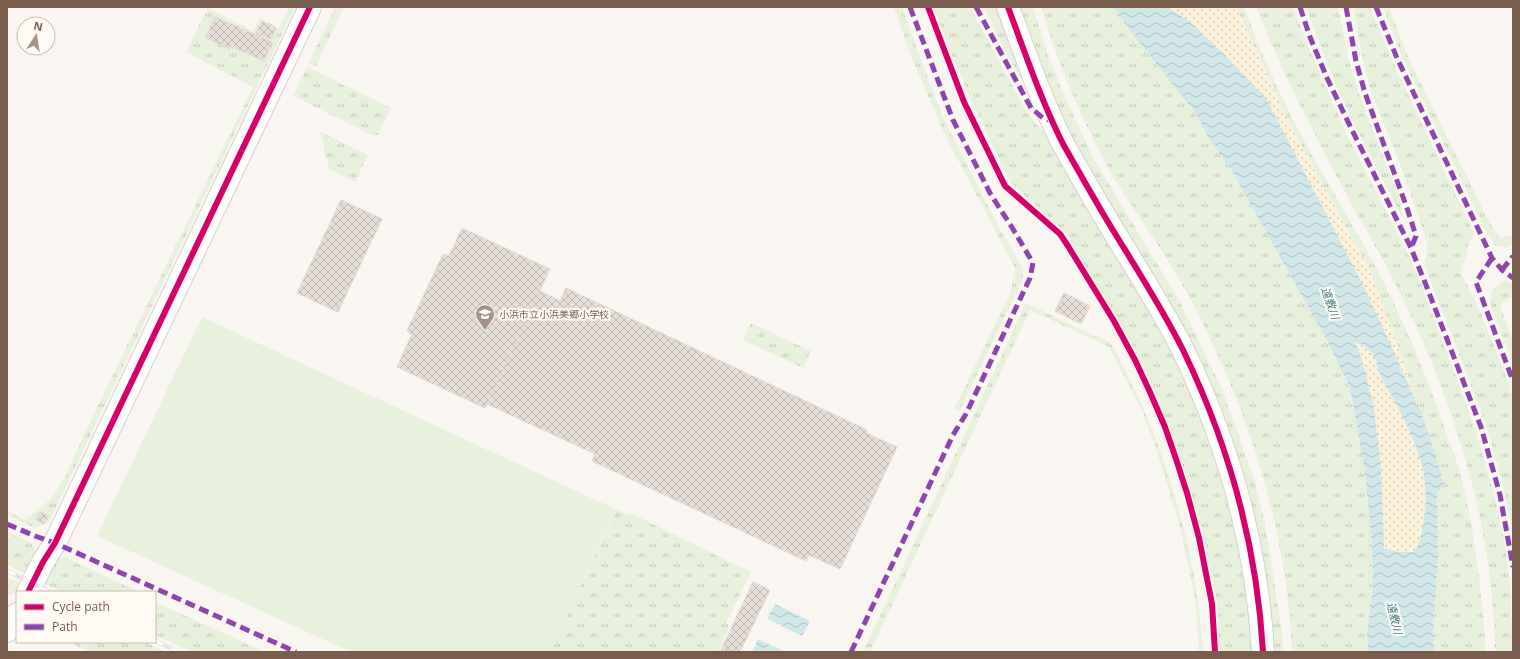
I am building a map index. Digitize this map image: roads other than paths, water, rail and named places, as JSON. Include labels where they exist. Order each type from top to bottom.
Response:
[{"type":"street","points":[[28,591],[43,562],[55,543],[310,7]]},
{"type":"street","points":[[1008,7],[1025,54],[1063,144],[1160,308],[1183,350],[1223,445],[1241,504],[1248,534],[1260,614],[1263,652]]},
{"type":"water","name":"遠敷川","points":[[1113,7],[1168,7],[1191,23],[1221,51],[1266,98],[1363,285],[1422,415],[1444,482],[1437,494],[1438,557],[1434,615],[1434,652],[1368,652],[1367,634],[1373,590],[1372,544],[1365,472],[1349,386],[1329,344],[1233,173],[1208,137],[1197,115]],"holes":[[[1355,342],[1369,349],[1375,358],[1381,375],[1410,432],[1422,466],[1426,503],[1420,538],[1418,546],[1414,552],[1398,552],[1384,548],[1380,455],[1373,403],[1362,359]]]},
{"type":"water","points":[[775,604],[810,621],[802,636],[767,619]]},
{"type":"water","points":[[758,639],[785,652],[752,652]]},
{"type":"railway","points":[[7,571],[48,591]]},
{"type":"railway","points":[[156,641],[179,652]]},
{"type":"place","name":"小浜市立小浜美郷小学校","points":[[485,331]]}]
